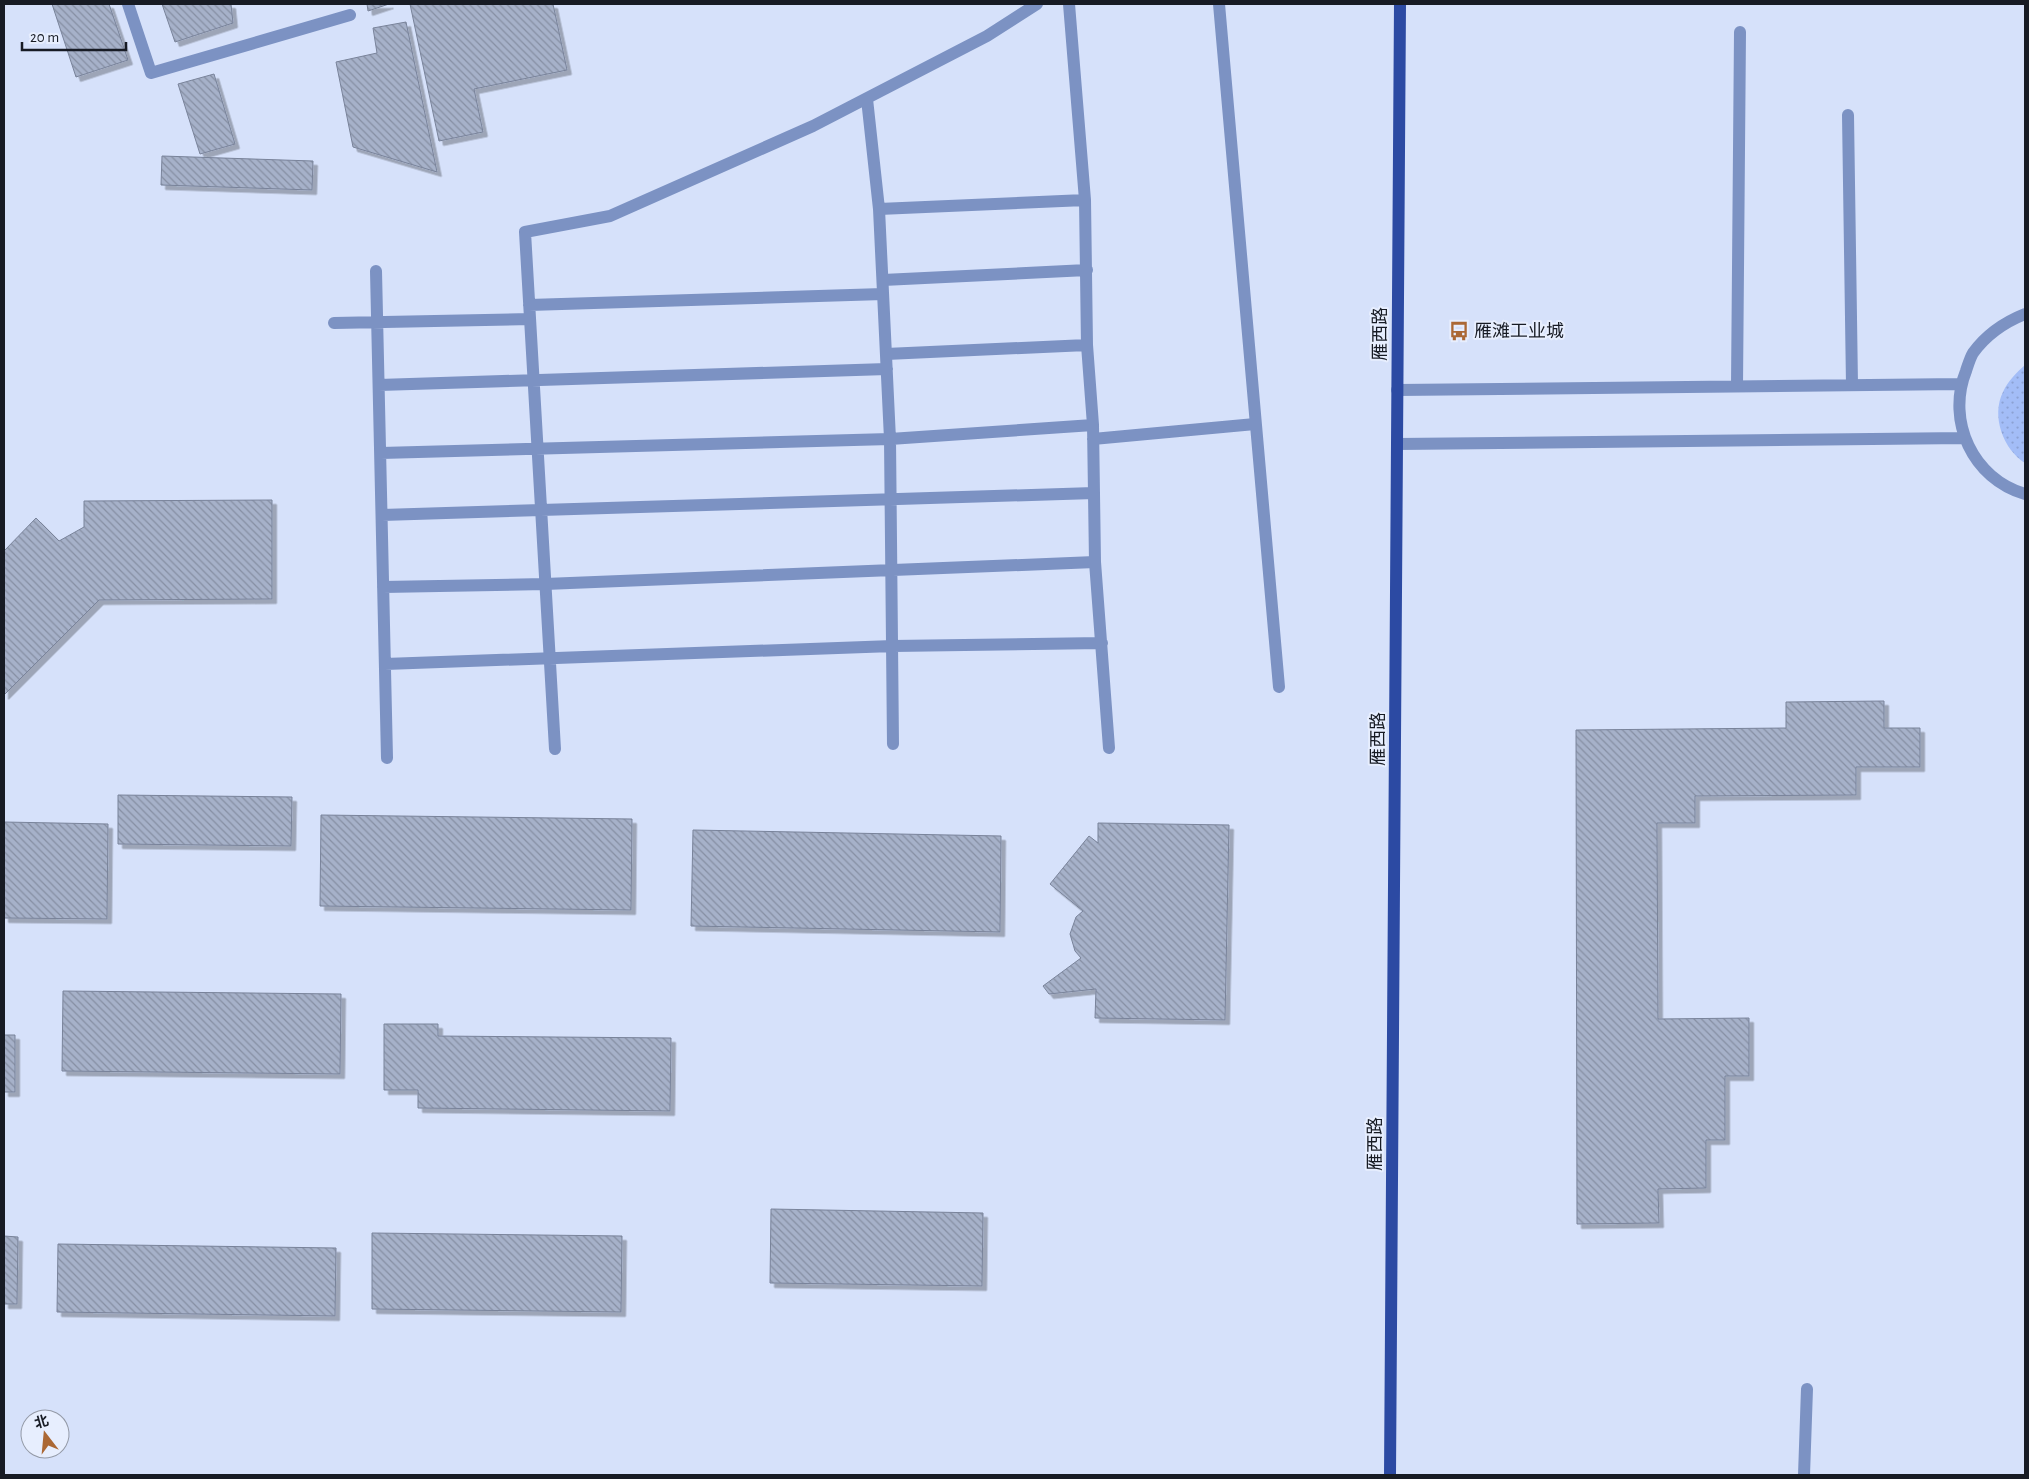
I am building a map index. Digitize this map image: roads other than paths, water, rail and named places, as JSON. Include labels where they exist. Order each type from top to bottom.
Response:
[{"type":"main road","name":"雁西路","points":[[1390,1475],[1400,4]]},
{"type":"street","points":[[128,4],[151,73],[350,15]]},
{"type":"street","points":[[554,749],[525,232],[610,216],[814,126],[987,36],[1037,4]]},
{"type":"street","points":[[1069,4],[1085,200],[1087,345],[1093,425],[1095,562],[1109,748]]},
{"type":"street","points":[[1219,4],[1279,686]]},
{"type":"street","points":[[1737,386],[1740,32]]},
{"type":"street","points":[[866,99],[879,209],[890,438],[893,744]]},
{"type":"street","points":[[1848,115],[1852,385]]},
{"type":"street","points":[[879,209],[1085,200]]},
{"type":"street","points":[[882,280],[1087,270]]},
{"type":"street","points":[[376,271],[387,758]]},
{"type":"street","points":[[529,305],[883,294]]},
{"type":"street","points":[[2025,314],[1995,330],[1973,354],[1961,384],[1958,411],[1964,438],[1978,462],[1998,481],[2025,494]]},
{"type":"street","points":[[334,323],[530,319]]},
{"type":"street","points":[[886,354],[1087,345]]},
{"type":"street","points":[[379,385],[887,369]]},
{"type":"street","points":[[1397,390],[1961,384]]},
{"type":"street","points":[[1093,439],[1255,424]]},
{"type":"street","points":[[381,453],[890,438],[1093,425]]},
{"type":"street","points":[[1397,444],[1964,438]]},
{"type":"street","points":[[382,515],[1094,493]]},
{"type":"street","points":[[383,587],[545,584],[1095,562]]},
{"type":"street","points":[[385,664],[893,646],[1102,643]]},
{"type":"street","points":[[1804,1475],[1807,1389]]},
{"type":"place","name":"雁滩工业城","points":[[1459,331]]}]
